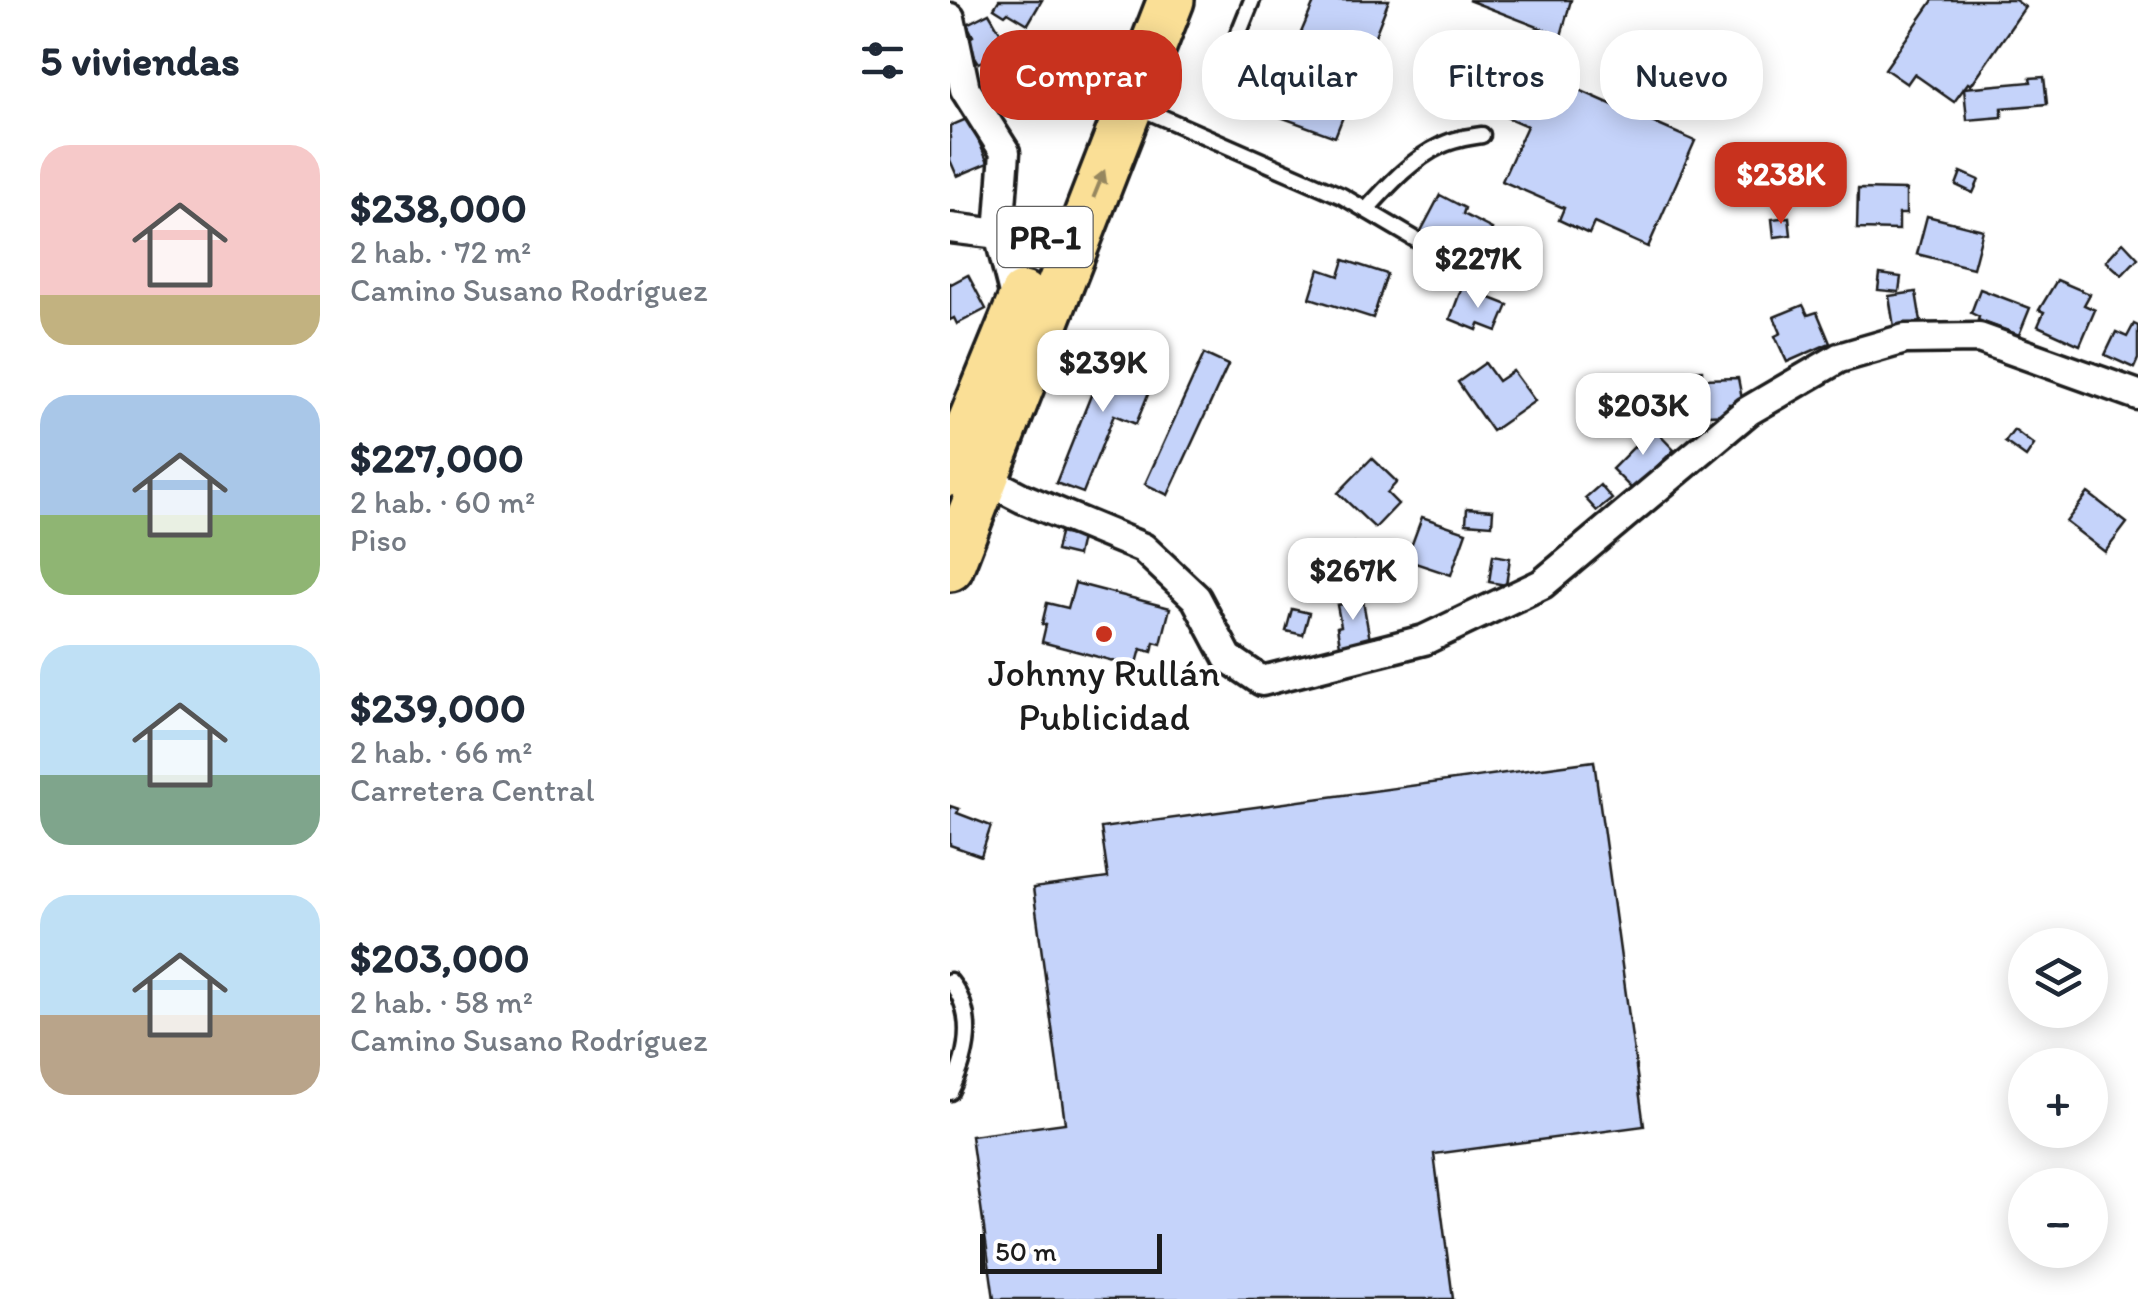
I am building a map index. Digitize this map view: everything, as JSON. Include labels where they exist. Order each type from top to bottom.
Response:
[{"type":"highway","name":"PR-1","points":[[950,568],[967,476],[1018,310],[1138,0]]},
{"type":"highway","name":"PR-1","points":[[1160,30],[1172,0]]},
{"type":"highway","name":"PR-1","points":[[967,476],[1124,120]]},
{"type":"street","points":[[950,18],[966,89],[1004,152],[999,234],[1018,310]]},
{"type":"street","points":[[950,228],[999,234]]},
{"type":"street","points":[[967,476],[1143,548],[1196,598],[1228,658],[1262,681],[1424,640],[1542,584],[1748,411],[1839,358],[1905,338],[1979,338],[2138,395]]},
{"type":"lane","points":[[1240,30],[1252,0]]},
{"type":"lane","points":[[1167,120],[1366,209],[1432,248],[1471,264],[1510,267]]},
{"type":"lane","points":[[1366,209],[1426,153],[1444,143],[1482,135]]},
{"type":"lane","points":[[950,981],[967,1014],[961,1069],[950,1092]]},
{"type":"building","points":[[999,0],[1042,0],[1028,24],[994,8]]},
{"type":"building","points":[[1315,0],[1389,0],[1377,30],[1302,30]]},
{"type":"building","points":[[1468,0],[1571,0],[1563,30],[1546,30]]},
{"type":"building","points":[[1933,0],[2015,0],[2025,7],[1971,85],[1968,83],[1954,102],[1914,74],[1907,84],[1885,69]]},
{"type":"building","points":[[989,13],[999,30],[980,30],[979,63],[965,41],[973,36],[967,24]]},
{"type":"building","points":[[2044,77],[2047,104],[2002,108],[2002,117],[1967,120],[1964,88],[2031,82],[2030,78]]},
{"type":"building","points":[[1580,90],[1600,99],[1600,120],[1647,120],[1695,141],[1648,247],[1594,223],[1589,234],[1559,220],[1564,208],[1502,181],[1527,126],[1513,120],[1580,120]]},
{"type":"building","points":[[969,118],[988,163],[957,176],[950,160],[950,126]]},
{"type":"building","points":[[1289,120],[1342,120],[1335,137]]},
{"type":"building","points":[[1961,172],[1979,180],[1973,193],[1956,185]]},
{"type":"building","points":[[1858,189],[1906,190],[1906,214],[1899,214],[1899,230],[1857,229]]},
{"type":"building","points":[[1440,195],[1465,208],[1463,214],[1492,229],[1478,255],[1449,240],[1446,246],[1420,233]]},
{"type":"building","points":[[1927,216],[1983,230],[1973,268],[1917,254]]},
{"type":"building","points":[[1789,217],[1791,235],[1774,237],[1772,219]]},
{"type":"building","points":[[2123,242],[2138,258],[2122,275],[2106,261]]},
{"type":"building","points":[[1344,260],[1387,274],[1373,318],[1310,298],[1319,269],[1339,276]]},
{"type":"building","points":[[1880,274],[1901,277],[1899,292],[1878,290]]},
{"type":"building","points":[[968,275],[986,309],[957,324],[954,318],[950,320],[950,282]]},
{"type":"building","points":[[2057,280],[2090,294],[2084,305],[2095,310],[2080,345],[2038,326],[2044,312],[2039,310]]},
{"type":"building","points":[[1462,287],[1508,305],[1497,331],[1479,324],[1477,330],[1450,319]]},
{"type":"building","points":[[1980,289],[2030,308],[2019,335],[1978,320],[1971,313]]},
{"type":"building","points":[[1916,292],[1921,322],[1894,327],[1889,296]]},
{"type":"building","points":[[1803,305],[1808,315],[1817,312],[1830,343],[1787,362],[1775,336],[1781,333],[1774,317]]},
{"type":"building","points":[[2134,324],[2138,326],[2138,359],[2134,368],[2105,355],[2116,332],[2127,337]]},
{"type":"building","points":[[1113,340],[1140,351],[1127,384],[1149,392],[1136,424],[1114,415],[1083,493],[1056,483]]},
{"type":"building","points":[[1204,354],[1228,365],[1168,495],[1145,484]]},
{"type":"building","points":[[1485,363],[1498,381],[1513,371],[1535,401],[1492,431],[1458,382]]},
{"type":"building","points":[[1702,370],[1702,379],[1738,378],[1742,399],[1738,404],[1729,404],[1729,414],[1684,416],[1683,371]]},
{"type":"building","points":[[1650,425],[1674,450],[1633,490],[1612,469],[1643,438],[1640,434]]},
{"type":"building","points":[[2014,430],[2034,445],[2026,457],[2005,442]]},
{"type":"building","points":[[1372,458],[1397,482],[1387,493],[1398,504],[1375,528],[1338,493]]},
{"type":"building","points":[[1600,485],[1612,499],[1597,511],[1585,498]]},
{"type":"building","points":[[2088,493],[2127,523],[2105,552],[2066,522]]},
{"type":"building","points":[[1467,508],[1493,510],[1492,525],[1466,523]]},
{"type":"building","points":[[1422,517],[1466,532],[1451,575],[1406,560]]},
{"type":"building","points":[[1060,533],[1081,538],[1077,556],[1056,551]]},
{"type":"building","points":[[1354,543],[1371,547],[1362,591],[1345,588]]},
{"type":"building","points":[[1493,555],[1510,558],[1506,585],[1489,582]]},
{"type":"building","name":"Johnny Rullán Publicidad","points":[[1075,583],[1170,608],[1161,644],[1154,642],[1152,652],[1141,649],[1136,667],[1042,642],[1047,603],[1068,608]]},
{"type":"building","points":[[1363,601],[1370,640],[1340,645],[1337,605]]},
{"type":"building","points":[[1292,609],[1309,613],[1303,635],[1286,631]]},
{"type":"building","points":[[1594,761],[1644,1126],[1434,1154],[1453,1299],[994,1299],[971,1136],[1065,1123],[1033,888],[1108,878],[1101,828]]},
{"type":"building","points":[[950,806],[959,809],[957,813],[991,826],[981,856],[950,845]]},
{"type":"place","name":"Johnny Rullán Publicidad","points":[[1104,634]]}]
